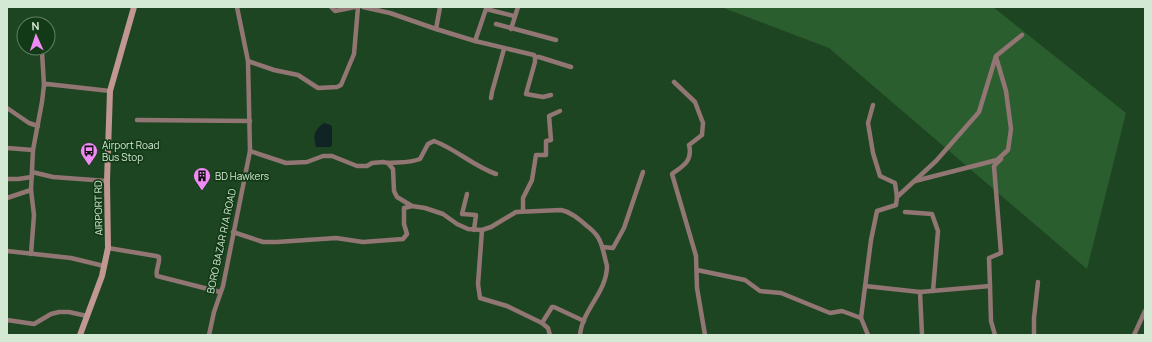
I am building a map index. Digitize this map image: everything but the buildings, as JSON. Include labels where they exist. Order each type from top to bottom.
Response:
[{"type":"main road","name":"AIRPORT RD","points":[[80,335],[104,266],[108,248],[107,181],[110,91],[134,7]]},
{"type":"street","name":"BORO BAZAR R/A ROAD","points":[[209,335],[214,312],[223,286],[250,151],[248,61],[237,7]]},
{"type":"street","points":[[248,61],[274,70],[298,75],[318,88],[341,85],[354,54],[357,7],[335,11],[331,7]]},
{"type":"street","points":[[363,7],[390,13],[476,41],[504,49],[534,55],[535,57],[571,67]]},
{"type":"street","points":[[436,29],[440,7]]},
{"type":"street","points":[[511,28],[518,7]]},
{"type":"street","points":[[476,41],[486,9],[514,16]]},
{"type":"street","points":[[496,24],[556,40]]},
{"type":"street","points":[[897,197],[936,161],[979,112],[996,56],[1022,35]]},
{"type":"street","points":[[491,98],[504,49]]},
{"type":"street","points":[[31,254],[34,215],[31,190],[33,150],[44,85],[42,56]]},
{"type":"street","points":[[995,335],[991,321],[989,258],[1001,253],[994,166],[1008,150],[1011,129],[1006,91],[996,56]]},
{"type":"street","points":[[535,57],[526,94],[543,97],[551,95]]},
{"type":"street","points":[[674,82],[695,102],[703,123],[702,135],[689,145],[691,153],[686,163],[672,174],[696,256],[697,288],[705,335]]},
{"type":"street","points":[[44,85],[47,84],[110,91]]},
{"type":"street","points":[[868,335],[861,318],[871,240],[877,211],[896,205],[897,197],[894,182],[880,176],[873,153],[868,123],[873,105]]},
{"type":"street","points":[[7,108],[29,124],[38,126]]},
{"type":"street","points":[[524,211],[523,198],[532,180],[536,155],[546,155],[546,141],[550,140],[549,116],[560,111]]},
{"type":"street","points":[[137,120],[250,121]]},
{"type":"street","points":[[250,151],[286,163],[307,162],[323,156],[332,156],[357,166],[367,166],[372,162],[413,162],[420,159],[428,144],[434,141],[443,144],[482,169],[496,174]]},
{"type":"street","points":[[7,148],[33,150]]},
{"type":"street","points":[[914,182],[997,160],[1008,150]]},
{"type":"street","points":[[388,163],[393,169],[394,191],[396,198],[412,206],[425,208],[443,214],[457,224],[468,229],[482,230],[492,227],[516,212],[561,210],[567,211],[594,231],[600,238],[607,266],[603,286],[584,321],[580,335]]},
{"type":"street","points":[[602,247],[613,248],[624,228],[642,172]]},
{"type":"street","points":[[7,179],[18,179],[32,174],[107,181]]},
{"type":"street","points":[[7,198],[31,190]]},
{"type":"street","points":[[467,194],[462,214],[476,215],[474,230]]},
{"type":"street","points":[[233,232],[263,242],[336,238],[363,242],[403,239],[407,234],[404,224],[404,208],[412,206]]},
{"type":"street","points":[[905,212],[932,214],[938,231],[933,291]]},
{"type":"street","points":[[482,230],[478,284],[480,298],[507,306],[542,323],[548,328],[550,335]]},
{"type":"street","points":[[108,248],[159,257],[156,273],[157,276],[220,292]]},
{"type":"street","points":[[7,252],[71,258],[104,266]]},
{"type":"street","points":[[697,270],[746,280],[760,291],[781,293],[830,313],[842,311],[861,318]]},
{"type":"street","points":[[1034,335],[1034,318],[1038,282]]},
{"type":"street","points":[[865,286],[920,292],[990,286]]},
{"type":"street","points":[[920,292],[922,335]]},
{"type":"street","points":[[542,323],[552,307],[584,321]]},
{"type":"street","points":[[1134,335],[1145,311]]},
{"type":"street","points":[[7,320],[34,324],[51,314],[59,312],[69,312],[87,316]]},
{"type":"green space","points":[[721,7],[993,7],[1126,113],[1087,269],[829,48]]},
{"type":"water","points":[[324,123],[331,125],[332,127],[332,145],[330,147],[316,147],[315,133]]},
{"type":"place","name":"Airport Road Bus Stop","points":[[89,166]]},
{"type":"place","name":"BD Hawkers","points":[[202,191]]}]
